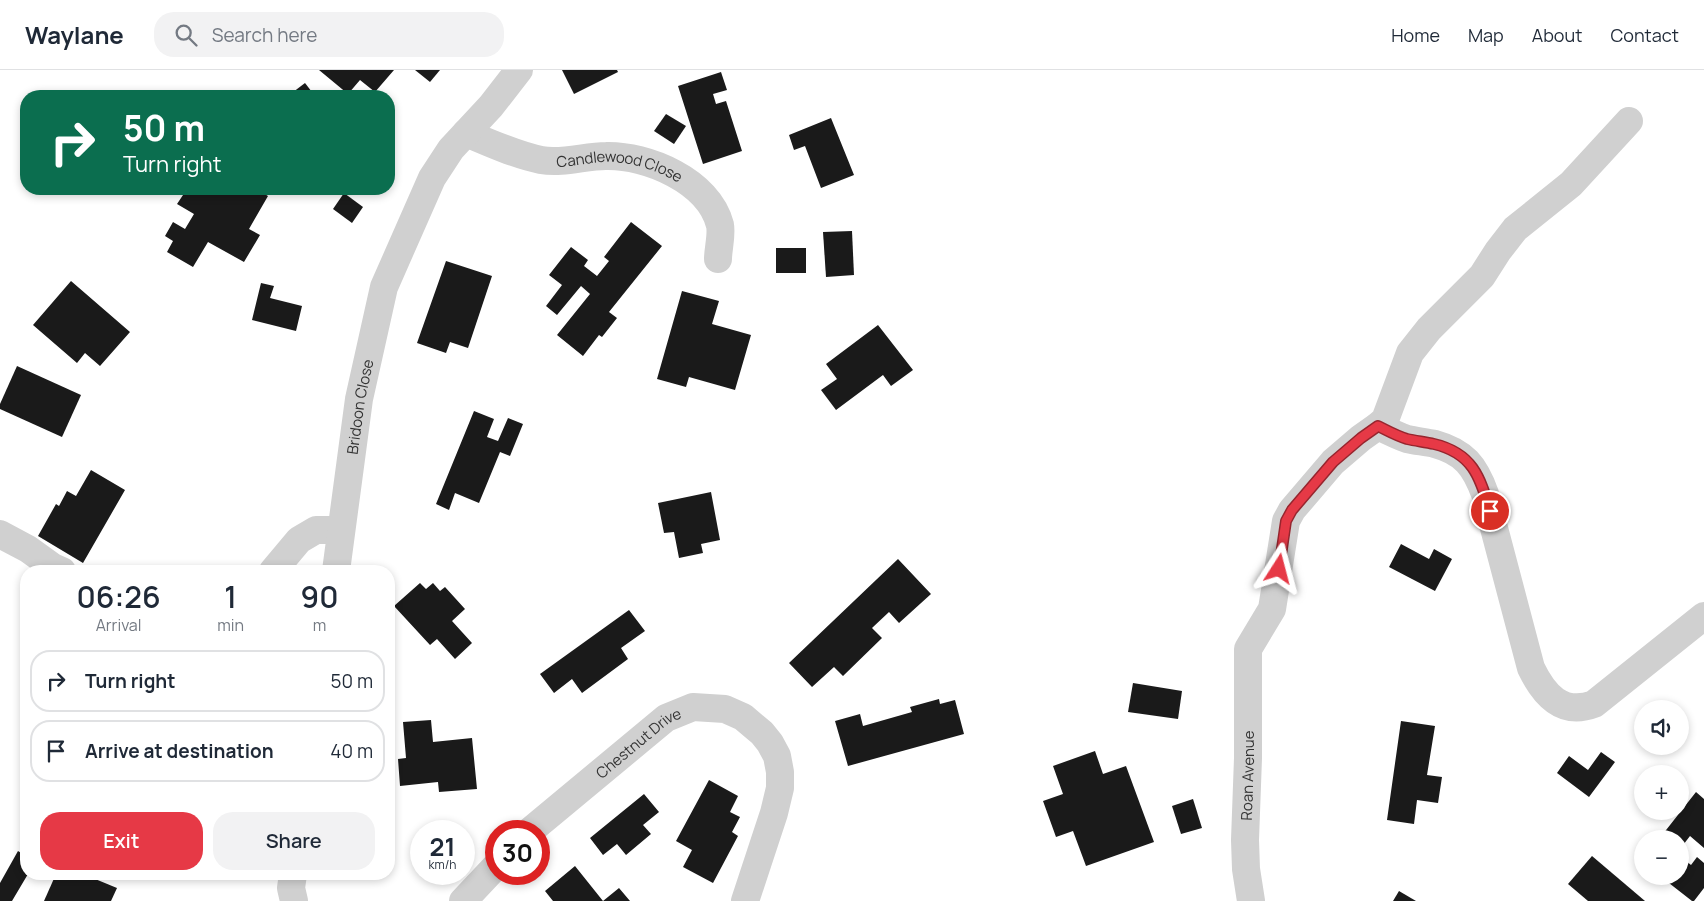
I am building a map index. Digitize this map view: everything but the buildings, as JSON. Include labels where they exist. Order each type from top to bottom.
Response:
[{"type":"street","points":[[466,133],[491,106],[519,70]]},
{"type":"street","points":[[1629,121],[1571,184],[1515,229],[1482,276],[1429,329],[1410,353],[1385,420],[1378,426],[1407,439],[1435,444],[1451,450],[1464,457],[1473,467],[1480,479],[1485,494],[1532,668],[1539,685],[1549,697],[1573,708],[1584,708],[1594,704],[1704,616]]},
{"type":"street","name":"Bridoon Close","points":[[337,565],[359,399],[384,287],[432,178],[451,149],[466,133]]},
{"type":"street","name":"Candlewood Close","points":[[466,133],[512,151],[542,160],[554,161],[625,156],[664,169],[691,185],[709,201],[720,226],[718,259]]},
{"type":"street","name":"Roan Avenue","points":[[1251,901],[1246,869],[1245,840],[1248,758],[1248,649],[1272,609],[1286,521],[1292,510],[1333,462],[1378,426]]},
{"type":"street","points":[[278,565],[299,540],[316,530],[341,530]]},
{"type":"street","points":[[0,534],[28,548],[50,565]]},
{"type":"street","name":"Chestnut Drive","points":[[543,820],[666,718],[694,706],[725,709],[743,717],[766,738],[776,756],[780,772],[780,788],[774,813],[745,901]]},
{"type":"street","points":[[463,901],[485,878]]},
{"type":"street","points":[[292,880],[291,888],[294,901]]},
{"type":"route","points":[[1279,569],[1286,521],[1292,510],[1333,462],[1378,426],[1407,439],[1435,444],[1464,457],[1480,479],[1490,511]]}]
